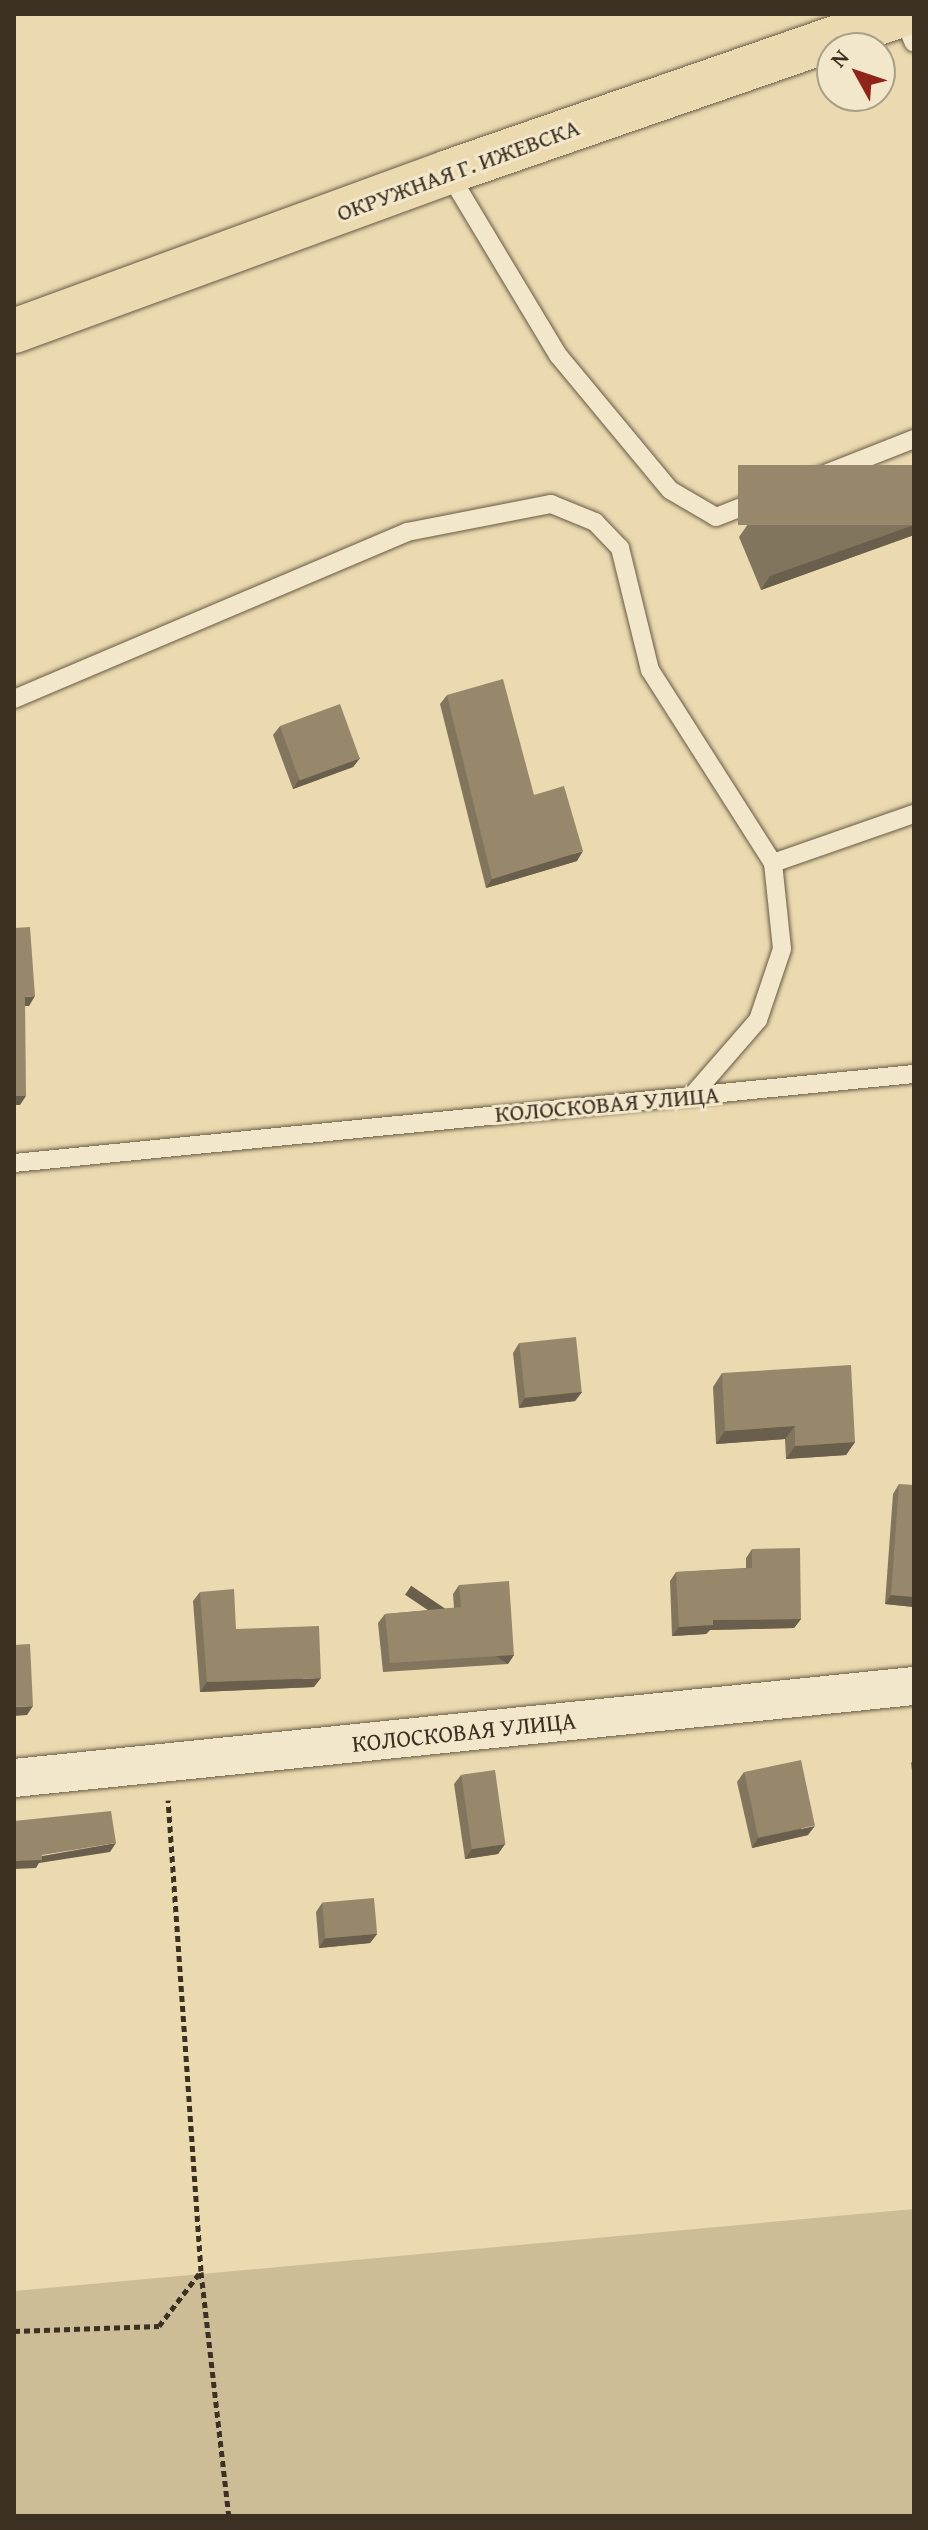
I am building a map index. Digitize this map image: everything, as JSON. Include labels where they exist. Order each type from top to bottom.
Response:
[{"type":"main road","name":"ОКРУЖНАЯ Г. ИЖЕВСКА","points":[[14,331],[448,172],[907,24]]},
{"type":"street","name":"КОЛОСКОВАЯ УЛИЦА","points":[[14,1778],[914,1686]]},
{"type":"lane","points":[[448,172],[558,355],[670,490],[716,517],[914,439]]},
{"type":"lane","points":[[14,699],[407,532],[551,504],[595,522],[620,548],[650,670],[773,863],[782,949],[758,1020],[692,1096]]},
{"type":"lane","points":[[773,863],[914,814]]},
{"type":"lane","name":"КОЛОСКОВАЯ УЛИЦА","points":[[14,1163],[914,1074]]},
{"type":"path","points":[[165,1763],[201,2271],[229,2516]]},
{"type":"path","points":[[14,2331],[159,2326],[201,2271]]},
{"type":"shaded area","points":[[914,2209],[914,2516],[14,2516],[14,2291]]},
{"type":"building","points":[[738,465],[914,465],[914,525],[738,525]]},
{"type":"building","points":[[503,679],[534,795],[564,786],[583,851],[492,879],[447,695]]},
{"type":"building","points":[[340,704],[360,759],[300,780],[280,726]]},
{"type":"building","points":[[30,927],[35,996],[25,997],[26,1096],[14,1096],[14,928]]},
{"type":"building","points":[[576,1337],[582,1392],[525,1398],[519,1343]]},
{"type":"building","points":[[851,1365],[855,1442],[795,1446],[795,1426],[725,1431],[722,1373]]},
{"type":"building","points":[[899,1484],[914,1485],[914,1597],[891,1595]]},
{"type":"building","points":[[800,1548],[801,1619],[713,1620],[713,1625],[679,1627],[676,1572],[752,1568],[752,1549]]},
{"type":"building","points":[[509,1581],[514,1655],[390,1663],[385,1614],[461,1607],[459,1585]]},
{"type":"building","points":[[234,1589],[236,1629],[319,1626],[321,1678],[207,1682],[200,1592]]},
{"type":"building","points":[[30,1644],[33,1706],[14,1707],[14,1645]]},
{"type":"building","points":[[801,1760],[815,1826],[758,1838],[744,1772]]},
{"type":"building","points":[[495,1770],[505,1844],[472,1849],[461,1775]]},
{"type":"building","points":[[111,1811],[116,1843],[42,1855],[42,1860],[14,1861],[14,1821]]},
{"type":"building","points":[[374,1898],[377,1934],[325,1938],[322,1903]]}]
